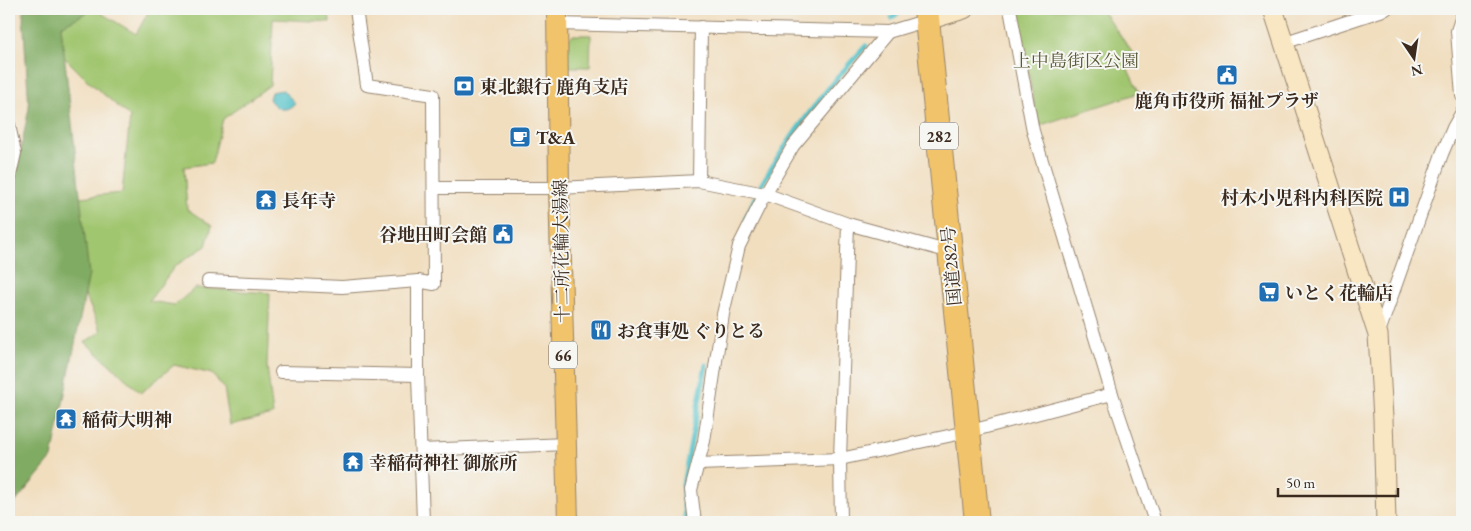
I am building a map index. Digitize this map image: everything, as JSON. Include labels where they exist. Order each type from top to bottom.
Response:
[{"type":"highway","name":"国道282号","points":[[927,14],[977,522]]},
{"type":"main road","name":"十二所花輪大湯線","points":[[557,16],[559,188],[568,522]]},
{"type":"street","points":[[208,281],[342,287],[418,281],[434,284],[433,95],[367,86],[356,9]]},
{"type":"street","points":[[695,522],[691,490],[704,441],[724,314],[739,246],[765,194],[793,146],[888,32],[927,14],[964,9]]},
{"type":"street","points":[[1010,9],[1033,131],[1112,394],[1155,522]]},
{"type":"street","points":[[1273,9],[1378,335],[1386,522]]},
{"type":"street","points":[[1283,42],[1386,9]]},
{"type":"street","points":[[1454,9],[1462,10]]},
{"type":"street","points":[[557,16],[700,26],[888,32]]},
{"type":"street","points":[[1462,16],[1457,31],[1457,38],[1462,96]]},
{"type":"street","points":[[699,181],[700,26]]},
{"type":"street","points":[[1378,335],[1442,154],[1462,112]]},
{"type":"street","points":[[9,125],[15,153],[9,180]]},
{"type":"street","points":[[434,188],[559,188],[699,181],[765,194],[848,224],[950,252]]},
{"type":"street","points":[[841,522],[840,459],[848,224]]},
{"type":"street","points":[[418,281],[418,375],[423,522]]},
{"type":"street","points":[[281,372],[418,375]]},
{"type":"street","points":[[698,464],[840,459],[967,432],[1112,394]]},
{"type":"street","points":[[422,450],[566,444]]},
{"type":"green space","points":[[25,9],[94,9],[61,26],[89,274],[52,458],[9,510],[9,209],[29,108],[23,14]]},
{"type":"green space","points":[[150,9],[329,9],[330,22],[273,19],[270,85],[223,119],[212,163],[184,167],[187,209],[212,226],[206,246],[175,266],[149,301],[175,305],[195,288],[270,293],[267,366],[273,415],[230,425],[224,388],[212,374],[174,365],[141,393],[85,342],[101,331],[67,254],[69,198],[122,193],[130,117],[87,80],[56,49],[52,12],[96,10],[136,34]]},
{"type":"green space","name":"上中島街区公園","points":[[1017,9],[1101,9],[1132,52],[1126,65],[1139,93],[1038,126]]},
{"type":"green space","points":[[573,35],[591,35],[590,67],[564,67],[566,42]]},
{"type":"water","points":[[283,90],[295,103],[288,108],[281,109],[269,99],[271,92]]},
{"type":"waterway","points":[[892,18],[902,9]]},
{"type":"waterway","points":[[760,187],[809,113],[866,46]]},
{"type":"waterway","points":[[746,218],[755,198]]},
{"type":"waterway","points":[[686,522],[683,484],[706,365]]},
{"type":"place","name":"鹿角市役所 福祉プラザ","points":[[1227,75]]},
{"type":"place","name":"東北銀行 鹿角支店","points":[[464,86]]},
{"type":"place","name":"T&A","points":[[520,137]]},
{"type":"place","name":"村木小児科内科医院","points":[[1399,197]]},
{"type":"place","name":"長年寺","points":[[266,200]]},
{"type":"place","name":"谷地田町会館","points":[[503,234]]},
{"type":"place","name":"いとく花輪店","points":[[1269,292]]},
{"type":"place","name":"お食事処 ぐりとる","points":[[601,330]]},
{"type":"place","name":"稲荷大明神","points":[[66,419]]},
{"type":"place","name":"幸稲荷神社 御旅所","points":[[353,462]]}]
